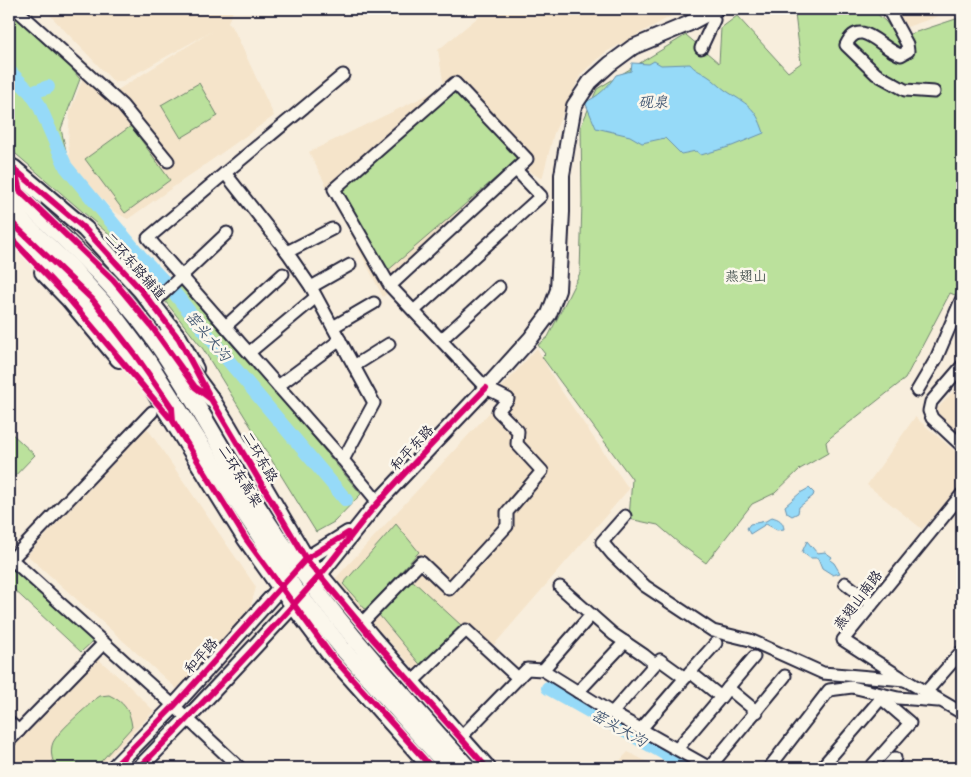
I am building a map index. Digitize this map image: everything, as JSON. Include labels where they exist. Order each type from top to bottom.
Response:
[{"type":"highway","name":"二环东路辅道","points":[[11,170],[85,229],[154,301],[179,339],[211,400]]},
{"type":"highway","points":[[11,170],[25,189],[70,230],[114,275],[153,321],[211,400]]},
{"type":"highway","name":"二环东高架","points":[[9,189],[107,281],[151,335],[196,403],[245,487],[304,574],[350,633],[468,768]]},
{"type":"highway","name":"二环东高架","points":[[9,209],[71,267],[109,310],[148,360],[242,510],[294,588],[342,648],[449,768]]},
{"type":"highway","points":[[9,220],[93,300],[136,356],[172,408],[173,421]]},
{"type":"highway","points":[[9,227],[74,286],[111,331],[148,381],[246,539],[293,605],[330,654],[432,768]]},
{"type":"highway","points":[[9,236],[69,299],[173,421]]},
{"type":"highway","name":"二环东路","points":[[211,400],[306,559],[360,625],[487,768]]},
{"type":"main road","name":"和平东路","points":[[320,575],[356,527],[486,388],[531,338],[549,314],[558,290],[562,175],[574,106],[590,82],[633,47],[688,24],[710,10]]},
{"type":"main road","name":"和平东路","points":[[306,559],[356,527]]},
{"type":"main road","name":"和平路","points":[[113,768],[176,704],[306,559]]},
{"type":"main road","points":[[139,768],[190,718],[320,575]]},
{"type":"street","points":[[16,9],[122,105],[168,161]]},
{"type":"street","points":[[888,9],[907,44],[908,51],[901,55],[893,53],[864,32],[857,32],[849,37],[846,45],[876,74],[905,90],[934,92]]},
{"type":"street","points":[[702,48],[714,20],[710,10]]},
{"type":"street","points":[[343,75],[148,238],[378,502]]},
{"type":"street","points":[[360,625],[421,562],[449,590],[507,526],[506,512],[542,471],[517,444],[518,431],[498,411],[508,398],[486,388],[390,286],[334,189],[455,83],[527,159],[390,286]]},
{"type":"street","points":[[416,309],[541,196],[516,170]]},
{"type":"street","points":[[225,174],[287,252],[314,292],[374,403],[343,460]]},
{"type":"street","points":[[287,252],[332,229]]},
{"type":"street","points":[[154,301],[227,233]]},
{"type":"street","points":[[251,351],[314,292],[350,265]]},
{"type":"street","points":[[226,325],[283,274]]},
{"type":"street","points":[[441,340],[499,287]]},
{"type":"street","points":[[917,391],[936,359],[962,298]]},
{"type":"street","points":[[332,327],[374,304]]},
{"type":"street","points":[[278,386],[340,340]]},
{"type":"street","points":[[354,366],[389,344]]},
{"type":"street","points":[[962,366],[931,402],[929,411],[932,418],[962,446]]},
{"type":"street","points":[[152,412],[10,560],[104,643],[114,646],[240,768]]},
{"type":"street","name":"燕翅山南路","points":[[962,494],[843,640],[905,680],[962,713]]},
{"type":"street","points":[[624,516],[602,542],[646,586],[714,631],[750,640],[823,673],[905,680]]},
{"type":"street","points":[[845,583],[872,604]]},
{"type":"street","points":[[560,587],[613,634],[644,654],[655,664]]},
{"type":"street","points":[[543,670],[591,615]]},
{"type":"street","points":[[411,683],[466,630],[518,678]]},
{"type":"street","points":[[578,692],[624,642]]},
{"type":"street","points":[[9,741],[104,643]]},
{"type":"street","points":[[642,728],[716,643]]},
{"type":"street","points":[[926,692],[962,651]]},
{"type":"street","points":[[677,749],[754,658]]},
{"type":"street","points":[[612,713],[660,660],[725,693],[757,712]]},
{"type":"street","points":[[460,738],[527,669],[543,670],[612,713],[642,728],[709,768],[785,676]]},
{"type":"street","points":[[769,768],[829,690],[852,687],[882,696],[942,701]]},
{"type":"street","points":[[821,768],[882,696]]},
{"type":"street","points":[[870,768],[910,723],[882,696]]},
{"type":"street","points":[[9,722],[19,731]]},
{"type":"street","points":[[886,768],[895,758]]},
{"type":"shaded area","points":[[10,9],[24,9],[107,85],[116,91],[212,31],[121,82],[114,82],[44,9],[234,9],[228,22],[235,32],[274,116],[128,219],[113,211],[70,164],[68,141],[70,111],[83,78],[68,60]]},
{"type":"shaded area","points":[[488,9],[684,9],[606,52],[581,74],[554,133],[542,179],[524,168],[383,297],[309,152],[444,87],[438,50]]},
{"type":"shaded area","points":[[896,9],[959,9],[907,27]]},
{"type":"shaded area","points":[[537,348],[558,386],[629,489],[486,654],[464,634],[423,678],[333,581],[501,400],[494,396]]},
{"type":"shaded area","points":[[962,382],[962,441],[940,417],[937,409]]},
{"type":"shaded area","points":[[915,417],[962,457],[962,484],[922,529],[867,485]]},
{"type":"shaded area","points":[[147,428],[256,587],[250,609],[177,689],[27,555]]},
{"type":"shaded area","points":[[98,659],[154,711],[98,768],[9,768],[9,752]]},
{"type":"shaded area","points":[[628,752],[659,768],[613,768]]},
{"type":"green space","name":"燕翅山","points":[[806,9],[872,9],[886,22],[898,38],[962,17],[962,274],[955,295],[950,293],[905,379],[831,437],[826,442],[828,453],[800,469],[775,493],[752,504],[706,563],[658,525],[629,519],[632,479],[542,357],[545,354],[538,345],[548,337],[580,273],[582,201],[581,126],[597,89],[686,35],[719,63],[721,28],[737,16],[788,72],[801,63],[795,14]]},
{"type":"green space","points":[[9,11],[65,61],[80,79],[61,129],[69,164],[63,170],[166,278],[154,287],[113,238],[9,148]]},
{"type":"green space","points":[[456,80],[526,152],[379,278],[332,183]]},
{"type":"green space","points":[[199,83],[218,116],[181,138],[161,105]]},
{"type":"green space","points":[[131,126],[170,180],[125,213],[85,159]]},
{"type":"green space","points":[[184,283],[361,494],[334,522],[316,532],[203,349],[165,301]]},
{"type":"green space","points":[[9,433],[35,455],[9,482]]},
{"type":"green space","points":[[396,524],[419,552],[366,610],[343,584]]},
{"type":"green space","points":[[13,570],[93,641],[81,652],[9,585],[9,575]]},
{"type":"green space","points":[[412,580],[462,626],[423,668],[379,615]]},
{"type":"green space","points":[[109,695],[125,707],[130,716],[132,727],[95,768],[57,768],[53,762],[52,754],[52,746],[55,739],[94,700],[100,696]]},
{"type":"water","name":"砚泉","points":[[654,61],[661,65],[690,64],[754,111],[764,133],[732,146],[701,155],[696,151],[681,154],[665,138],[642,143],[630,136],[596,128],[585,102],[602,91],[616,75],[631,71],[632,63],[649,64]]},
{"type":"water","points":[[809,488],[814,493],[813,496],[799,507],[798,513],[792,516],[787,513],[785,506]]},
{"type":"water","points":[[772,517],[783,524],[784,529],[777,530],[766,524],[750,534],[747,528],[750,524],[766,521]]},
{"type":"water","points":[[807,541],[817,553],[825,552],[832,557],[830,560],[840,573],[833,575],[822,568],[818,558],[810,558],[802,552]]},
{"type":"waterway","name":"窑头大沟","points":[[9,71],[31,93],[39,105],[66,167],[140,256],[172,290],[227,359],[346,500]]},
{"type":"waterway","points":[[31,93],[48,87]]},
{"type":"waterway","name":"窑头大沟","points":[[548,688],[691,768]]},
{"type":"cycle path","points":[[13,168],[85,229],[141,290],[179,339],[208,393]]},
{"type":"cycle path","points":[[15,170],[20,191],[113,280],[152,327],[195,387],[211,399],[306,559],[372,638],[487,768]]},
{"type":"cycle path","points":[[9,220],[93,300],[136,356],[172,408],[173,421],[246,539],[330,654],[432,768]]},
{"type":"cycle path","points":[[9,236],[69,299],[169,417]]},
{"type":"cycle path","points":[[139,768],[276,624],[320,575],[362,521],[390,489],[486,388]]},
{"type":"cycle path","points":[[113,768],[174,706],[306,559],[348,533]]}]
